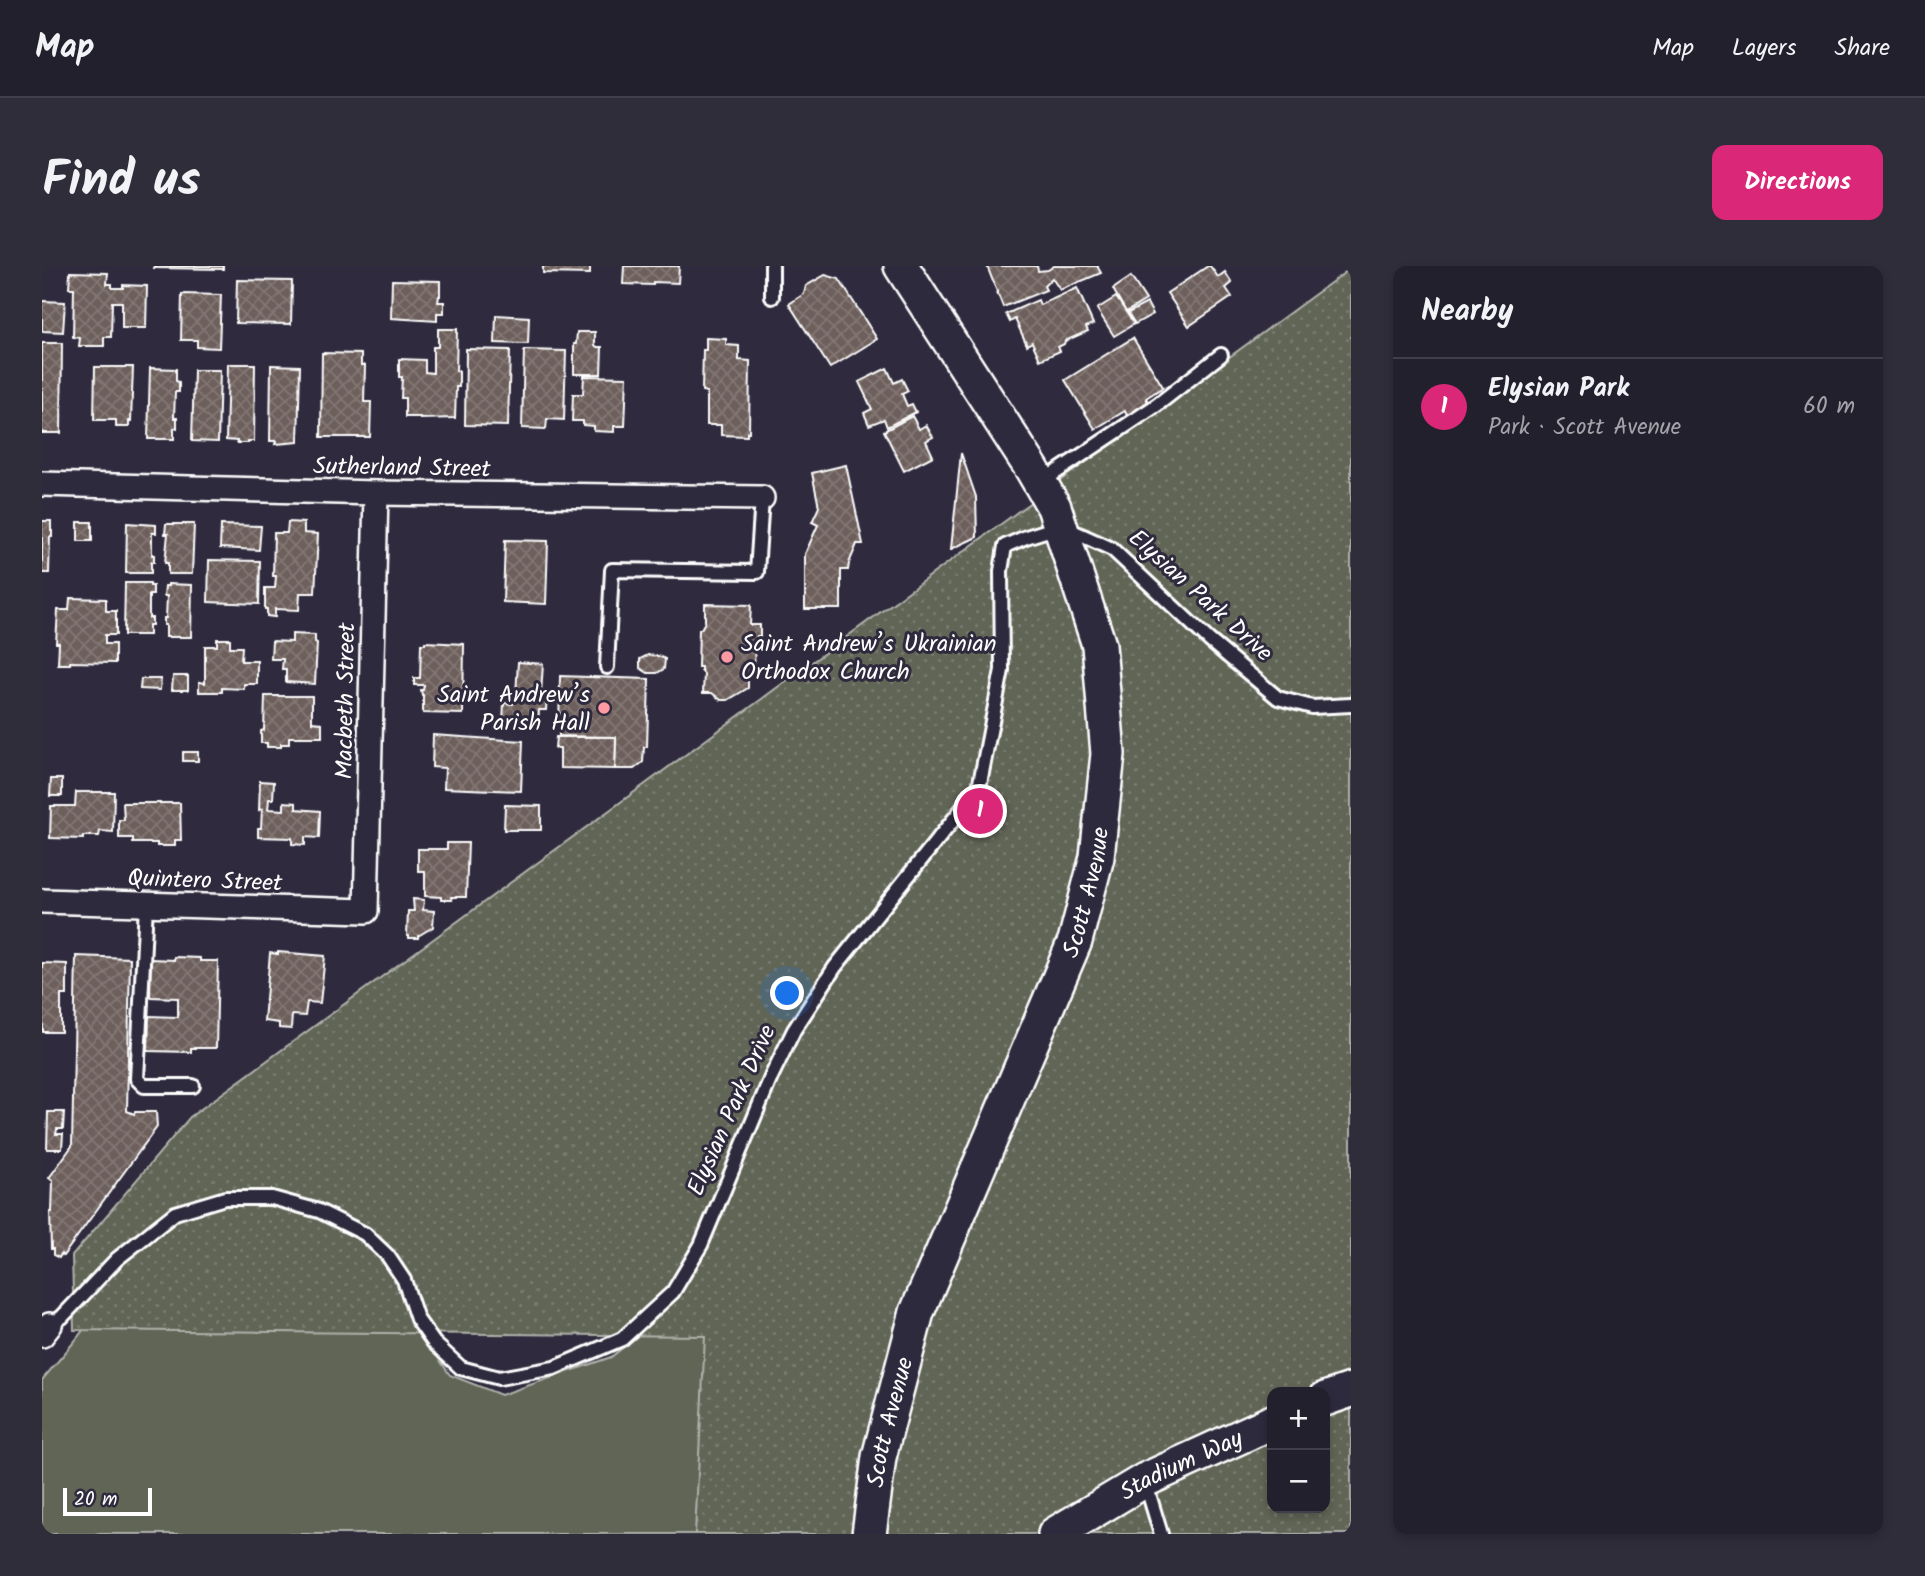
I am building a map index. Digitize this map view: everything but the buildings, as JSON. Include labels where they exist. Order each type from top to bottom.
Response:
[{"type":"street","name":"Scott Avenue","points":[[869,1534],[879,1457],[917,1312],[1075,941],[1097,857],[1108,754],[1099,645],[1054,508],[901,266]]},
{"type":"street","name":"Sutherland Street","points":[[42,484],[376,493],[762,498]]},
{"type":"street","name":"Macbeth Street","points":[[366,911],[376,493]]},
{"type":"street","name":"Quintero Street","points":[[42,901],[366,911]]},
{"type":"street","points":[[1330,1397],[1351,1390]]},
{"type":"street","name":"Stadium Way","points":[[1055,1534],[1145,1480],[1267,1424]]},
{"type":"lane","points":[[772,266],[772,297]]},
{"type":"lane","points":[[1040,484],[1157,405],[1221,355]]},
{"type":"lane","points":[[607,667],[612,570],[757,572],[762,498]]},
{"type":"lane","name":"Elysian Park Drive","points":[[45,1328],[62,1317],[117,1259],[175,1213],[225,1198],[272,1198],[319,1210],[365,1234],[388,1256],[404,1280],[417,1319],[434,1343],[461,1368],[499,1378],[554,1368],[622,1339],[673,1292],[701,1245],[772,1075],[794,1030],[835,967],[979,788],[1002,670],[1001,571],[1005,546],[1061,526],[1112,549],[1210,641],[1278,698],[1312,707],[1351,705]]},
{"type":"lane","points":[[146,905],[137,1079],[144,1086],[194,1086]]},
{"type":"lane","points":[[1145,1480],[1161,1534]]},
{"type":"green space","points":[[1351,268],[1351,1534],[695,1534],[705,1336],[74,1330],[72,1256],[190,1117]]},
{"type":"green space","points":[[711,1248],[828,1534],[42,1534],[42,1380],[112,1292],[412,1320],[450,1375],[501,1395],[611,1357],[659,1319]]},
{"type":"place","name":"Saint Andrew’s Ukrainian Orthodox Church","points":[[727,657]]},
{"type":"place","name":"Saint Andrew’s Parish Hall","points":[[604,708]]},
{"type":"place","name":"Elysian Park","points":[[980,811]]}]
